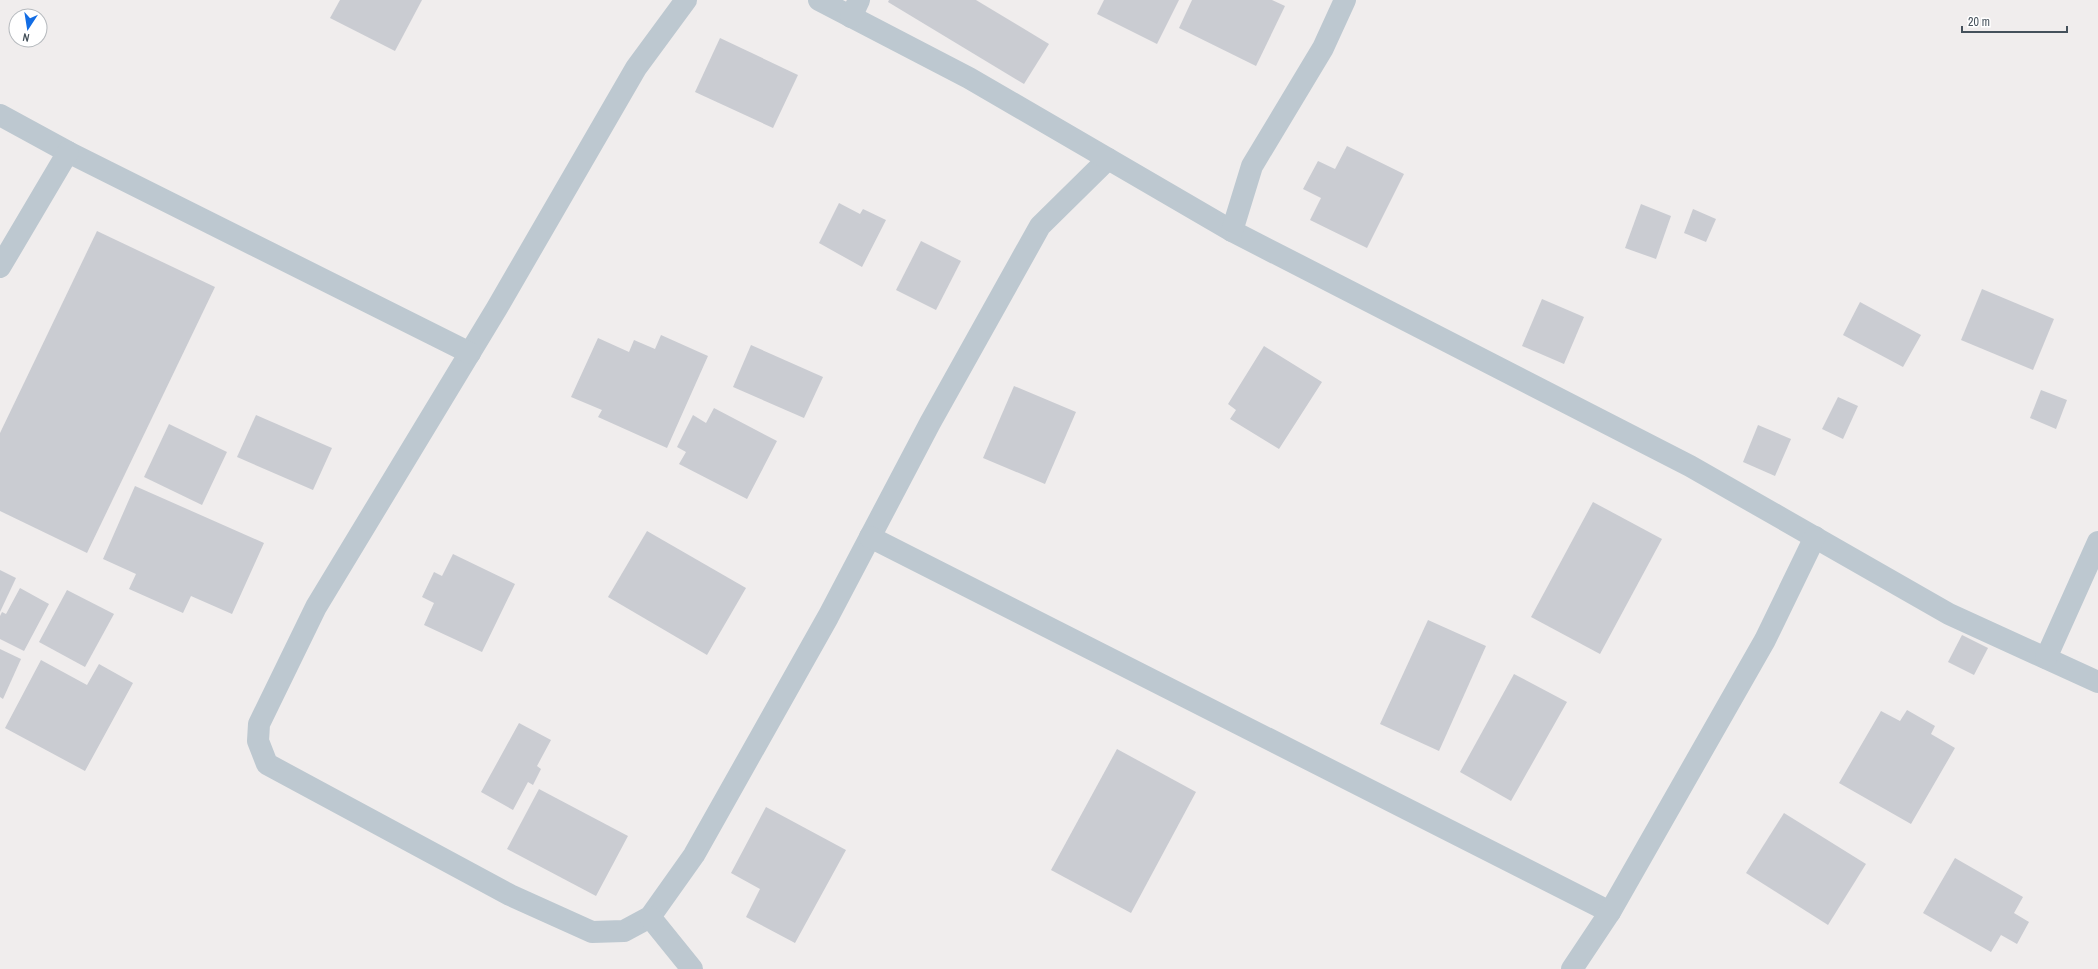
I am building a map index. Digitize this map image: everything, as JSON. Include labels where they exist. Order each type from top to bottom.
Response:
[{"type":"street","points":[[686,0],[636,68],[470,353],[316,607],[260,724],[258,741],[267,764],[510,895],[592,932],[624,931],[650,917],[694,855],[828,616],[930,423],[1040,226],[1108,159]]},
{"type":"street","points":[[819,0],[855,8],[969,78],[1232,231],[1690,466],[1949,614],[2098,682]]},
{"type":"street","points":[[1232,231],[1252,166],[1323,48],[1345,0]]},
{"type":"street","points":[[0,115],[68,152],[470,353]]},
{"type":"street","points":[[0,267],[68,152]]},
{"type":"street","points":[[870,537],[1610,912]]},
{"type":"street","points":[[1572,969],[1610,912],[1766,640],[1815,537]]},
{"type":"street","points":[[2046,658],[2098,542]]},
{"type":"street","points":[[650,917],[692,969]]},
{"type":"building","points":[[340,0],[422,0],[395,51],[330,18]]},
{"type":"building","points":[[889,0],[976,0],[1049,44],[1024,84],[888,2]]},
{"type":"building","points":[[1104,0],[1179,0],[1157,44],[1097,14]]},
{"type":"building","points":[[1192,0],[1272,0],[1285,6],[1256,66],[1179,28]]},
{"type":"building","points":[[720,38],[798,75],[773,128],[695,92]]},
{"type":"building","points":[[1347,146],[1404,174],[1367,248],[1310,220],[1321,198],[1303,189],[1318,161],[1335,169]]},
{"type":"building","points":[[839,203],[860,214],[863,209],[886,220],[862,267],[819,243]]},
{"type":"building","points":[[1641,204],[1671,216],[1656,259],[1625,248]]},
{"type":"building","points":[[1693,209],[1716,219],[1706,242],[1684,233]]},
{"type":"building","points":[[97,231],[215,287],[87,553],[0,511],[0,433]]},
{"type":"building","points":[[921,241],[961,261],[936,310],[896,290]]},
{"type":"building","points":[[1982,289],[2054,319],[2033,370],[1961,340]]},
{"type":"building","points":[[1542,299],[1584,317],[1564,364],[1522,346]]},
{"type":"building","points":[[1860,302],[1921,335],[1903,367],[1843,335]]},
{"type":"building","points":[[661,335],[708,356],[667,448],[598,417],[602,410],[571,397],[598,338],[629,352],[634,340],[655,349]]},
{"type":"building","points":[[751,345],[823,377],[804,418],[733,387]]},
{"type":"building","points":[[1264,346],[1322,382],[1279,449],[1230,419],[1236,410],[1228,404]]},
{"type":"building","points":[[1014,386],[1076,412],[1045,484],[983,458]]},
{"type":"building","points":[[2041,390],[2067,400],[2056,429],[2030,418]]},
{"type":"building","points":[[1838,397],[1858,406],[1843,439],[1822,429]]},
{"type":"building","points":[[714,408],[777,441],[747,499],[679,464],[686,452],[677,447],[693,415],[706,423]]},
{"type":"building","points":[[256,415],[332,448],[313,490],[237,457]]},
{"type":"building","points":[[169,424],[227,452],[202,505],[144,477]]},
{"type":"building","points":[[1758,425],[1791,439],[1775,476],[1743,462]]},
{"type":"building","points":[[135,486],[264,543],[232,614],[191,596],[183,613],[129,589],[136,574],[103,559]]},
{"type":"building","points":[[1593,502],[1662,539],[1600,654],[1531,617]]},
{"type":"building","points":[[647,531],[746,588],[707,655],[608,597]]},
{"type":"building","points":[[453,554],[515,584],[482,652],[424,625],[434,603],[422,597],[434,572],[442,576]]},
{"type":"building","points":[[0,570],[16,578],[0,612]]},
{"type":"building","points":[[20,588],[49,604],[24,651],[0,639],[0,616],[2,612],[6,614]]},
{"type":"building","points":[[67,590],[114,614],[85,667],[39,642]]},
{"type":"building","points":[[1428,620],[1486,646],[1439,751],[1380,724]]},
{"type":"building","points":[[1962,635],[1988,648],[1974,675],[1948,662]]},
{"type":"building","points":[[0,649],[21,659],[3,699],[0,697]]},
{"type":"building","points":[[41,660],[87,685],[99,664],[133,683],[85,771],[5,728]]},
{"type":"building","points":[[1514,674],[1567,702],[1511,801],[1460,772]]},
{"type":"building","points":[[1907,710],[1935,726],[1931,734],[1955,748],[1911,824],[1839,783],[1881,711],[1900,721]]},
{"type":"building","points":[[519,723],[551,740],[537,766],[541,769],[533,785],[528,782],[513,810],[481,792]]},
{"type":"building","points":[[1117,749],[1196,792],[1131,913],[1051,870]]},
{"type":"building","points":[[539,789],[628,836],[596,896],[507,849]]},
{"type":"building","points":[[766,807],[846,850],[795,943],[746,917],[760,889],[731,873]]},
{"type":"building","points":[[1784,813],[1866,864],[1828,925],[1746,873]]},
{"type":"building","points":[[1955,858],[2023,897],[2014,913],[2029,922],[2017,944],[2001,935],[1991,952],[1923,913]]}]
